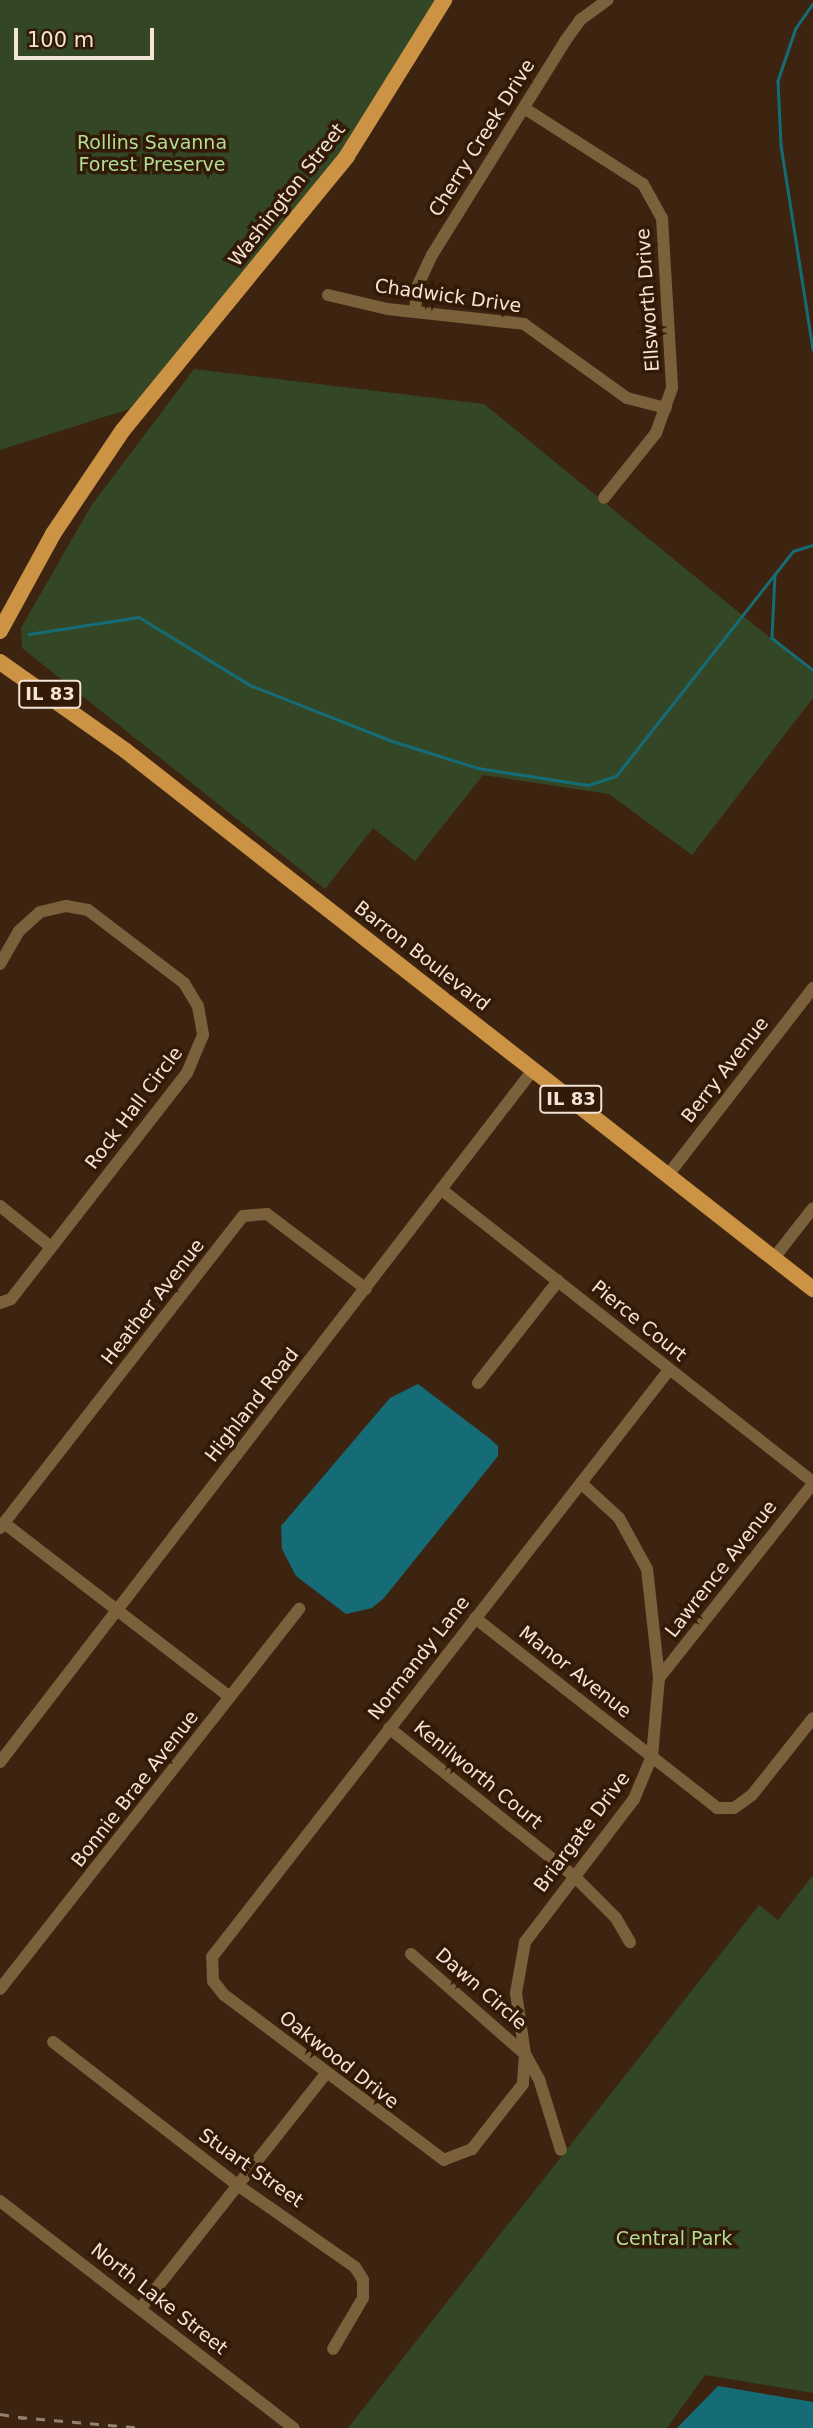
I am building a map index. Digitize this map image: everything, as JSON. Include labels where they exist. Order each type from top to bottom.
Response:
[{"type":"main road","name":"Washington Street","points":[[0,631],[53,534],[145,404],[347,156],[444,0]]},
{"type":"main road","name":"Barron Boulevard","points":[[0,662],[126,751],[813,1289]]},
{"type":"street","name":"Cherry Creek Drive","points":[[415,312],[422,273],[524,108],[580,20],[608,0]]},
{"type":"street","name":"Ellsworth Drive","points":[[524,108],[643,184],[657,204],[672,374],[666,408],[646,447],[604,498]]},
{"type":"street","name":"Chadwick Drive","points":[[328,295],[415,312],[524,324],[627,398],[666,408]]},
{"type":"street","name":"Rock Hall Circle","points":[[0,964],[31,919],[52,902],[78,907],[99,916],[184,983],[206,1022],[199,1055],[187,1073],[11,1299],[0,1303]]},
{"type":"street","name":"Berry Avenue","points":[[668,1175],[813,988]]},
{"type":"street","name":"Highland Road","points":[[0,1762],[533,1070]]},
{"type":"street","name":"Pierce Court","points":[[442,1190],[813,1483]]},
{"type":"street","points":[[0,1206],[51,1247]]},
{"type":"street","points":[[774,1258],[813,1208]]},
{"type":"street","name":"Heather Avenue","points":[[2,1526],[243,1216],[267,1214],[366,1289]]},
{"type":"street","points":[[478,1383],[558,1281]]},
{"type":"street","name":"Normandy Lane","points":[[211,1973],[220,1940],[669,1370]]},
{"type":"street","name":"Briargate Drive","points":[[455,2160],[483,2139],[514,2101],[523,2084],[525,2054],[517,1968],[525,1942],[634,1799],[652,1756],[659,1678],[653,1591],[637,1544],[619,1518],[581,1483]]},
{"type":"street","name":"Lawrence Avenue","points":[[659,1678],[813,1483]]},
{"type":"street","points":[[2,1526],[230,1697]]},
{"type":"street","name":"Bonnie Brae Avenue","points":[[0,1989],[299,1609]]},
{"type":"street","name":"Manor Avenue","points":[[475,1618],[652,1756],[706,1803],[734,1808],[752,1795],[813,1718]]},
{"type":"street","name":"Kenilworth Court","points":[[389,1728],[574,1876],[616,1918],[630,1942]]},
{"type":"street","name":"Dawn Circle","points":[[411,1954],[525,2054]]},
{"type":"street","name":"Oakwood Drive","points":[[211,1973],[225,1995],[325,2075],[433,2156],[455,2160]]},
{"type":"street","name":"Stuart Street","points":[[53,2042],[236,2185],[336,2252],[363,2280],[363,2298],[333,2349]]},
{"type":"street","name":"Briargate Drive","points":[[525,2054],[539,2079],[561,2150]]},
{"type":"street","points":[[140,2309],[325,2075]]},
{"type":"street","name":"North Lake Street","points":[[0,2201],[294,2428]]},
{"type":"green space","name":"Rollins Savanna Forest Preserve","points":[[0,0],[444,0],[392,88],[145,404],[0,450]]},
{"type":"green space","points":[[194,369],[484,404],[813,673],[813,698],[692,855],[609,794],[483,775],[415,861],[373,828],[325,889],[22,648],[21,628],[91,506]]},
{"type":"green space","name":"Central Park","points":[[813,1875],[813,2393],[705,2375],[667,2428],[348,2428],[759,1905],[778,1920]]},
{"type":"water","points":[[418,1384],[498,1446],[498,1456],[384,1598],[372,1608],[346,1614],[296,1576],[282,1549],[281,1526],[390,1398]]},
{"type":"water","points":[[718,2386],[813,2402],[813,2428],[677,2428]]},
{"type":"waterway","points":[[813,4],[796,28],[778,81],[781,145],[813,350]]},
{"type":"waterway","points":[[29,634],[139,617],[250,685],[392,741],[478,768],[588,785],[616,776],[793,551],[813,545]]},
{"type":"waterway","points":[[775,574],[772,638],[813,670]]},
{"type":"railway","points":[[0,2414],[25,2418]]},
{"type":"railway","points":[[18,2417],[144,2428]]}]
